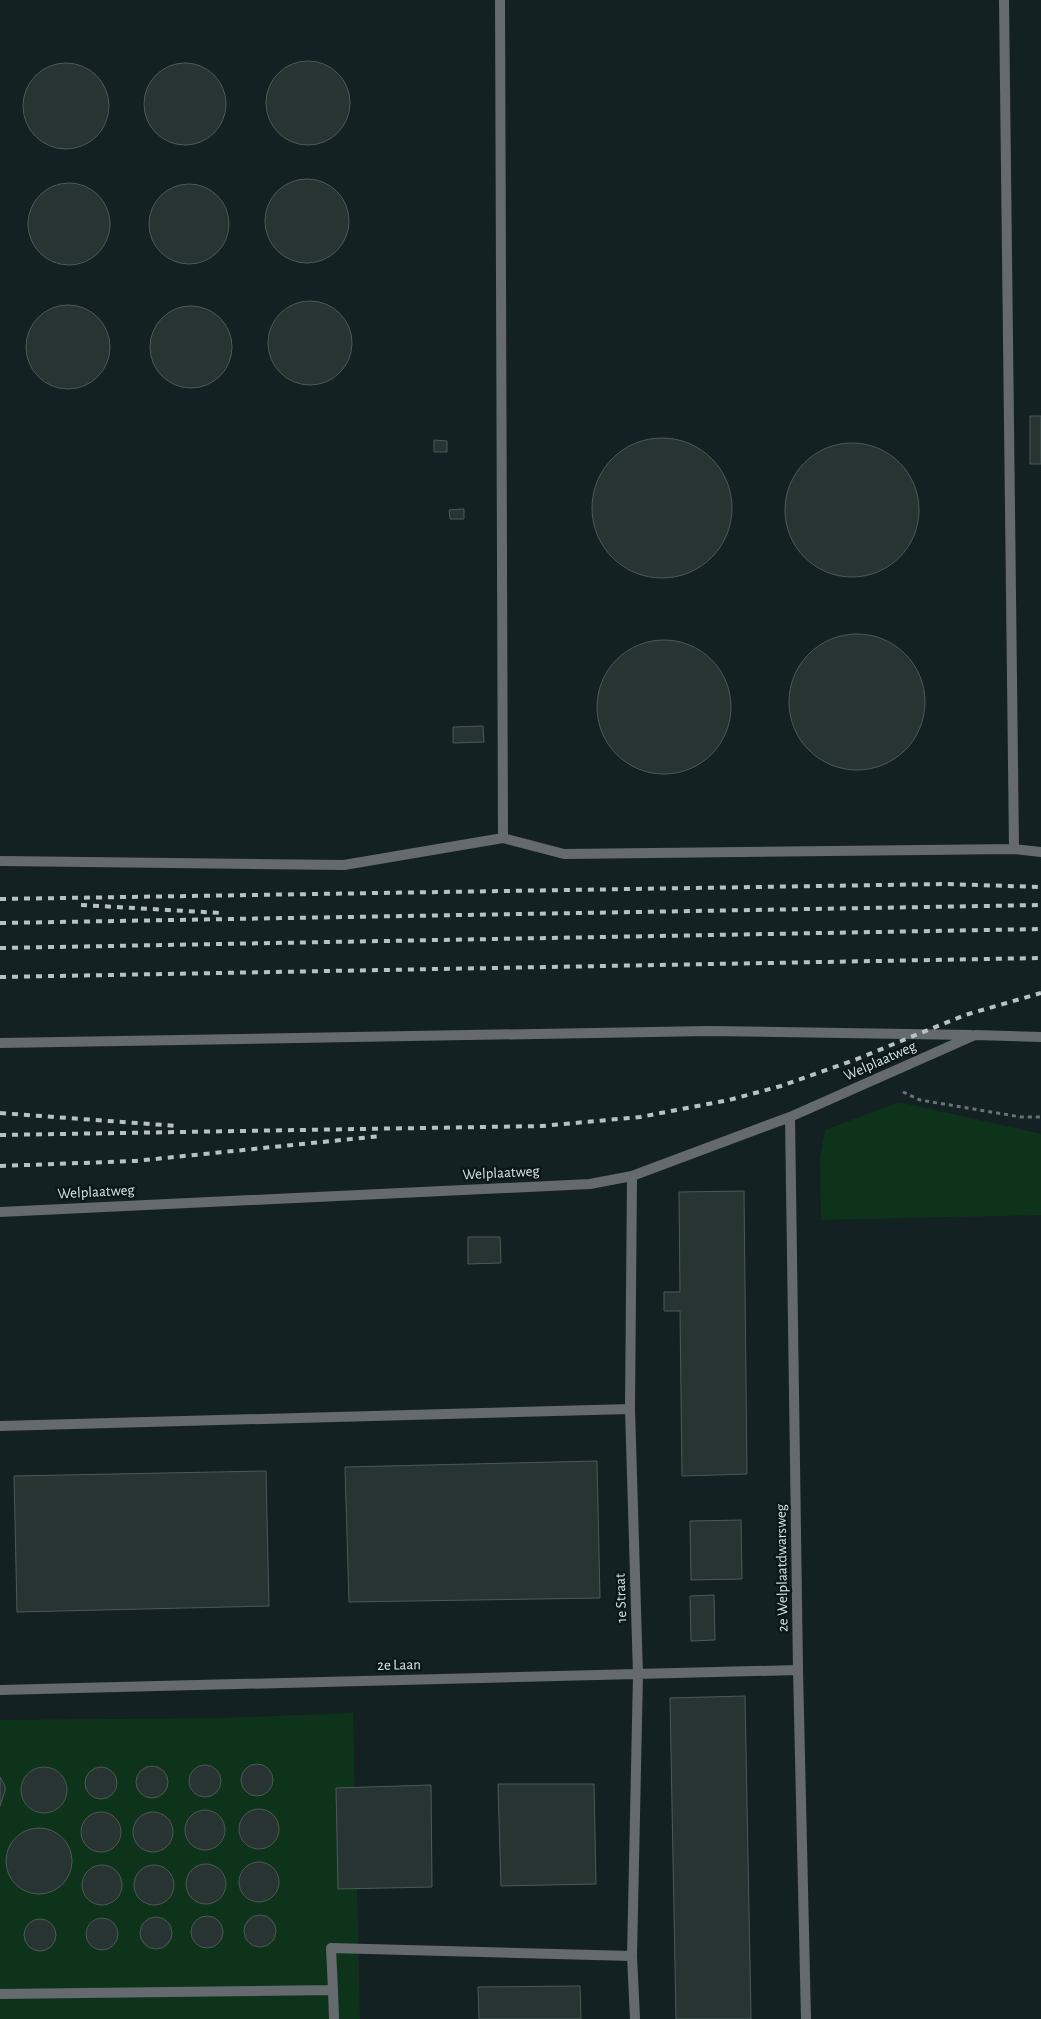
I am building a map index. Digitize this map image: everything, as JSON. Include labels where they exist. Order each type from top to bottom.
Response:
[{"type":"lane","points":[[500,0],[503,838]]},
{"type":"lane","points":[[1004,0],[1014,849]]},
{"type":"lane","points":[[0,861],[344,865],[503,838],[564,854],[1014,849],[1041,852]]},
{"type":"lane","name":"Welplaatweg","points":[[0,1043],[709,1031],[1041,1037]]},
{"type":"lane","name":"Welplaatweg","points":[[0,1212],[590,1184],[632,1176],[790,1117],[975,1035]]},
{"type":"lane","name":"2e Welplaatdwarsweg","points":[[790,1117],[798,1670],[806,2019]]},
{"type":"lane","name":"1e Straat","points":[[632,1176],[630,1409],[638,1675],[632,1956],[635,2019]]},
{"type":"lane","points":[[0,1426],[630,1409]]},
{"type":"lane","name":"2e Laan","points":[[0,1690],[798,1670]]},
{"type":"lane","points":[[334,2019],[331,1948],[632,1956]]},
{"type":"lane","points":[[0,1994],[333,1990]]},
{"type":"path","points":[[875,1080],[920,1100],[1022,1117],[1041,1117]]},
{"type":"green space","points":[[899,1102],[1041,1134],[1041,1215],[821,1220],[820,1158],[825,1130]]},
{"type":"green space","points":[[353,1713],[360,2019],[0,2019],[0,1720],[223,1718]]},
{"type":"building","points":[[308,61],[324,64],[338,73],[347,87],[350,103],[347,119],[338,133],[324,142],[308,145],[292,142],[278,133],[269,119],[266,103],[269,87],[278,73],[292,64]]},
{"type":"building","points":[[66,63],[82,66],[90,70],[102,82],[106,90],[109,106],[106,122],[102,130],[90,142],[82,146],[66,149],[50,146],[42,142],[30,130],[26,122],[23,106],[26,90],[30,82],[42,70],[50,66]]},
{"type":"building","points":[[185,63],[201,66],[214,75],[223,88],[226,104],[223,120],[214,133],[201,142],[185,145],[169,142],[156,133],[147,120],[144,104],[147,88],[156,75],[169,66]]},
{"type":"building","points":[[307,179],[323,182],[337,191],[346,205],[349,221],[346,237],[337,251],[323,260],[307,263],[291,260],[277,251],[268,237],[265,221],[268,205],[277,191],[291,182]]},
{"type":"building","points":[[61,183],[77,183],[92,190],[103,201],[110,216],[107,240],[98,253],[77,265],[61,265],[46,258],[35,247],[28,232],[28,216],[35,201],[46,190]]},
{"type":"building","points":[[189,184],[204,187],[217,196],[226,209],[229,224],[226,239],[217,252],[204,261],[189,264],[174,261],[161,252],[152,239],[149,224],[152,209],[161,196],[174,187]]},
{"type":"building","points":[[310,301],[326,304],[340,313],[349,327],[352,343],[349,359],[340,373],[326,382],[310,385],[294,382],[280,373],[271,359],[268,343],[271,327],[280,313],[294,304]]},
{"type":"building","points":[[60,305],[76,305],[92,312],[103,323],[110,339],[107,363],[98,377],[92,382],[76,389],[60,389],[44,382],[33,371],[26,355],[26,339],[33,323],[44,312]]},
{"type":"building","points":[[191,306],[207,309],[220,318],[229,331],[232,347],[229,363],[220,376],[207,385],[191,388],[175,385],[162,376],[153,363],[150,347],[153,331],[162,318],[175,309]]},
{"type":"building","points":[[1030,416],[1041,416],[1041,464],[1030,464]]},
{"type":"building","points":[[662,438],[689,444],[701,450],[711,459],[720,469],[726,481],[732,508],[726,535],[720,547],[711,557],[701,566],[689,572],[662,578],[635,572],[623,566],[613,557],[604,547],[598,535],[592,508],[598,481],[604,469],[613,459],[623,450],[635,444]]},
{"type":"building","points":[[434,440],[447,441],[447,452],[434,452]]},
{"type":"building","points":[[852,443],[877,448],[899,463],[914,485],[919,510],[914,535],[899,557],[877,572],[852,577],[827,572],[805,557],[790,535],[785,510],[790,485],[805,463],[827,448]]},
{"type":"building","points":[[464,509],[464,519],[450,519],[449,510]]},
{"type":"building","points":[[857,634],[883,639],[895,645],[905,654],[914,664],[920,676],[925,702],[920,728],[914,740],[905,750],[895,759],[883,765],[857,770],[831,765],[819,759],[809,750],[800,740],[794,728],[789,702],[794,676],[800,664],[809,654],[819,645],[831,639]]},
{"type":"building","points":[[664,640],[690,645],[712,659],[726,681],[731,707],[726,733],[712,755],[690,769],[664,774],[638,769],[616,755],[602,733],[597,707],[602,681],[616,659],[638,645]]},
{"type":"building","points":[[483,726],[484,742],[453,743],[453,727]]},
{"type":"building","points":[[744,1191],[747,1474],[682,1476],[680,1311],[664,1311],[664,1292],[680,1292],[679,1192]]},
{"type":"building","points":[[468,1237],[500,1237],[501,1263],[468,1264]]},
{"type":"building","points":[[597,1461],[600,1598],[349,1602],[345,1467]]},
{"type":"building","points":[[266,1471],[269,1606],[17,1612],[14,1476]]},
{"type":"building","points":[[741,1520],[742,1579],[691,1580],[690,1521]]},
{"type":"building","points":[[714,1595],[715,1640],[691,1641],[690,1596]]},
{"type":"building","points":[[745,1696],[751,2019],[676,2019],[670,1698]]},
{"type":"building","points":[[257,1764],[269,1768],[273,1780],[269,1792],[257,1796],[245,1792],[241,1780],[245,1768]]},
{"type":"building","points":[[205,1765],[217,1769],[221,1781],[217,1793],[205,1797],[193,1793],[189,1781],[193,1769]]},
{"type":"building","points":[[152,1766],[164,1770],[168,1782],[164,1794],[152,1798],[140,1794],[136,1782],[140,1770]]},
{"type":"building","points":[[39,1767],[49,1767],[63,1777],[67,1790],[63,1803],[57,1809],[49,1813],[39,1813],[25,1803],[21,1795],[21,1785],[31,1771]]},
{"type":"building","points":[[101,1767],[113,1771],[117,1783],[113,1795],[101,1799],[89,1795],[85,1783],[89,1771]]},
{"type":"building","points":[[0,1777],[5,1786],[5,1791],[0,1806]]},
{"type":"building","points":[[498,1784],[594,1784],[596,1884],[501,1886]]},
{"type":"building","points":[[431,1785],[432,1887],[338,1889],[336,1788]]},
{"type":"building","points":[[255,1809],[263,1809],[270,1812],[276,1818],[279,1829],[276,1840],[270,1846],[263,1849],[255,1849],[248,1846],[242,1840],[239,1833],[239,1825],[242,1818],[248,1812]]},
{"type":"building","points":[[205,1810],[219,1816],[225,1830],[219,1844],[205,1850],[191,1844],[185,1830],[191,1816]]},
{"type":"building","points":[[101,1812],[115,1818],[121,1832],[115,1846],[101,1852],[87,1846],[81,1832],[87,1818]]},
{"type":"building","points":[[153,1812],[164,1815],[170,1821],[173,1832],[170,1843],[164,1849],[153,1852],[142,1849],[136,1843],[133,1832],[136,1821],[142,1815]]},
{"type":"building","points":[[39,1828],[52,1830],[62,1838],[70,1848],[72,1861],[70,1874],[62,1884],[52,1892],[39,1894],[26,1892],[16,1884],[8,1874],[6,1861],[8,1848],[16,1838],[26,1830]]},
{"type":"building","points":[[259,1862],[273,1868],[279,1882],[273,1896],[259,1902],[245,1896],[239,1882],[245,1868]]},
{"type":"building","points":[[202,1864],[210,1864],[217,1867],[223,1873],[226,1884],[223,1895],[217,1901],[210,1904],[202,1904],[195,1901],[189,1895],[186,1888],[186,1880],[189,1873],[195,1867]]},
{"type":"building","points":[[102,1865],[113,1868],[119,1874],[122,1885],[119,1896],[113,1902],[102,1905],[91,1902],[85,1896],[82,1885],[85,1874],[91,1868]]},
{"type":"building","points":[[154,1865],[168,1871],[174,1885],[168,1899],[154,1905],[140,1899],[134,1885],[140,1871]]},
{"type":"building","points":[[260,1915],[272,1919],[276,1931],[272,1943],[260,1947],[248,1943],[244,1931],[248,1919]]},
{"type":"building","points":[[207,1916],[219,1920],[223,1932],[219,1944],[207,1948],[195,1944],[191,1932],[195,1920]]},
{"type":"building","points":[[156,1917],[168,1921],[172,1933],[168,1945],[156,1949],[144,1945],[140,1933],[144,1921]]},
{"type":"building","points":[[102,1918],[114,1922],[118,1934],[114,1946],[102,1950],[90,1946],[86,1934],[90,1922]]},
{"type":"building","points":[[40,1919],[52,1923],[56,1935],[52,1947],[40,1951],[28,1947],[24,1935],[28,1923]]},
{"type":"building","points":[[580,1986],[581,2019],[479,2019],[478,1987]]},
{"type":"railway","points":[[0,899],[945,884],[1041,887]]},
{"type":"railway","points":[[81,905],[221,913]]},
{"type":"railway","points":[[0,923],[1041,905]]},
{"type":"railway","points":[[0,948],[1041,929]]},
{"type":"railway","points":[[0,977],[1041,958]]},
{"type":"railway","points":[[0,1135],[542,1126],[640,1117],[729,1100],[781,1086],[857,1059],[965,1015],[1041,993]]},
{"type":"railway","points":[[0,1113],[177,1126]]},
{"type":"railway","points":[[0,1166],[135,1161],[381,1136]]}]
